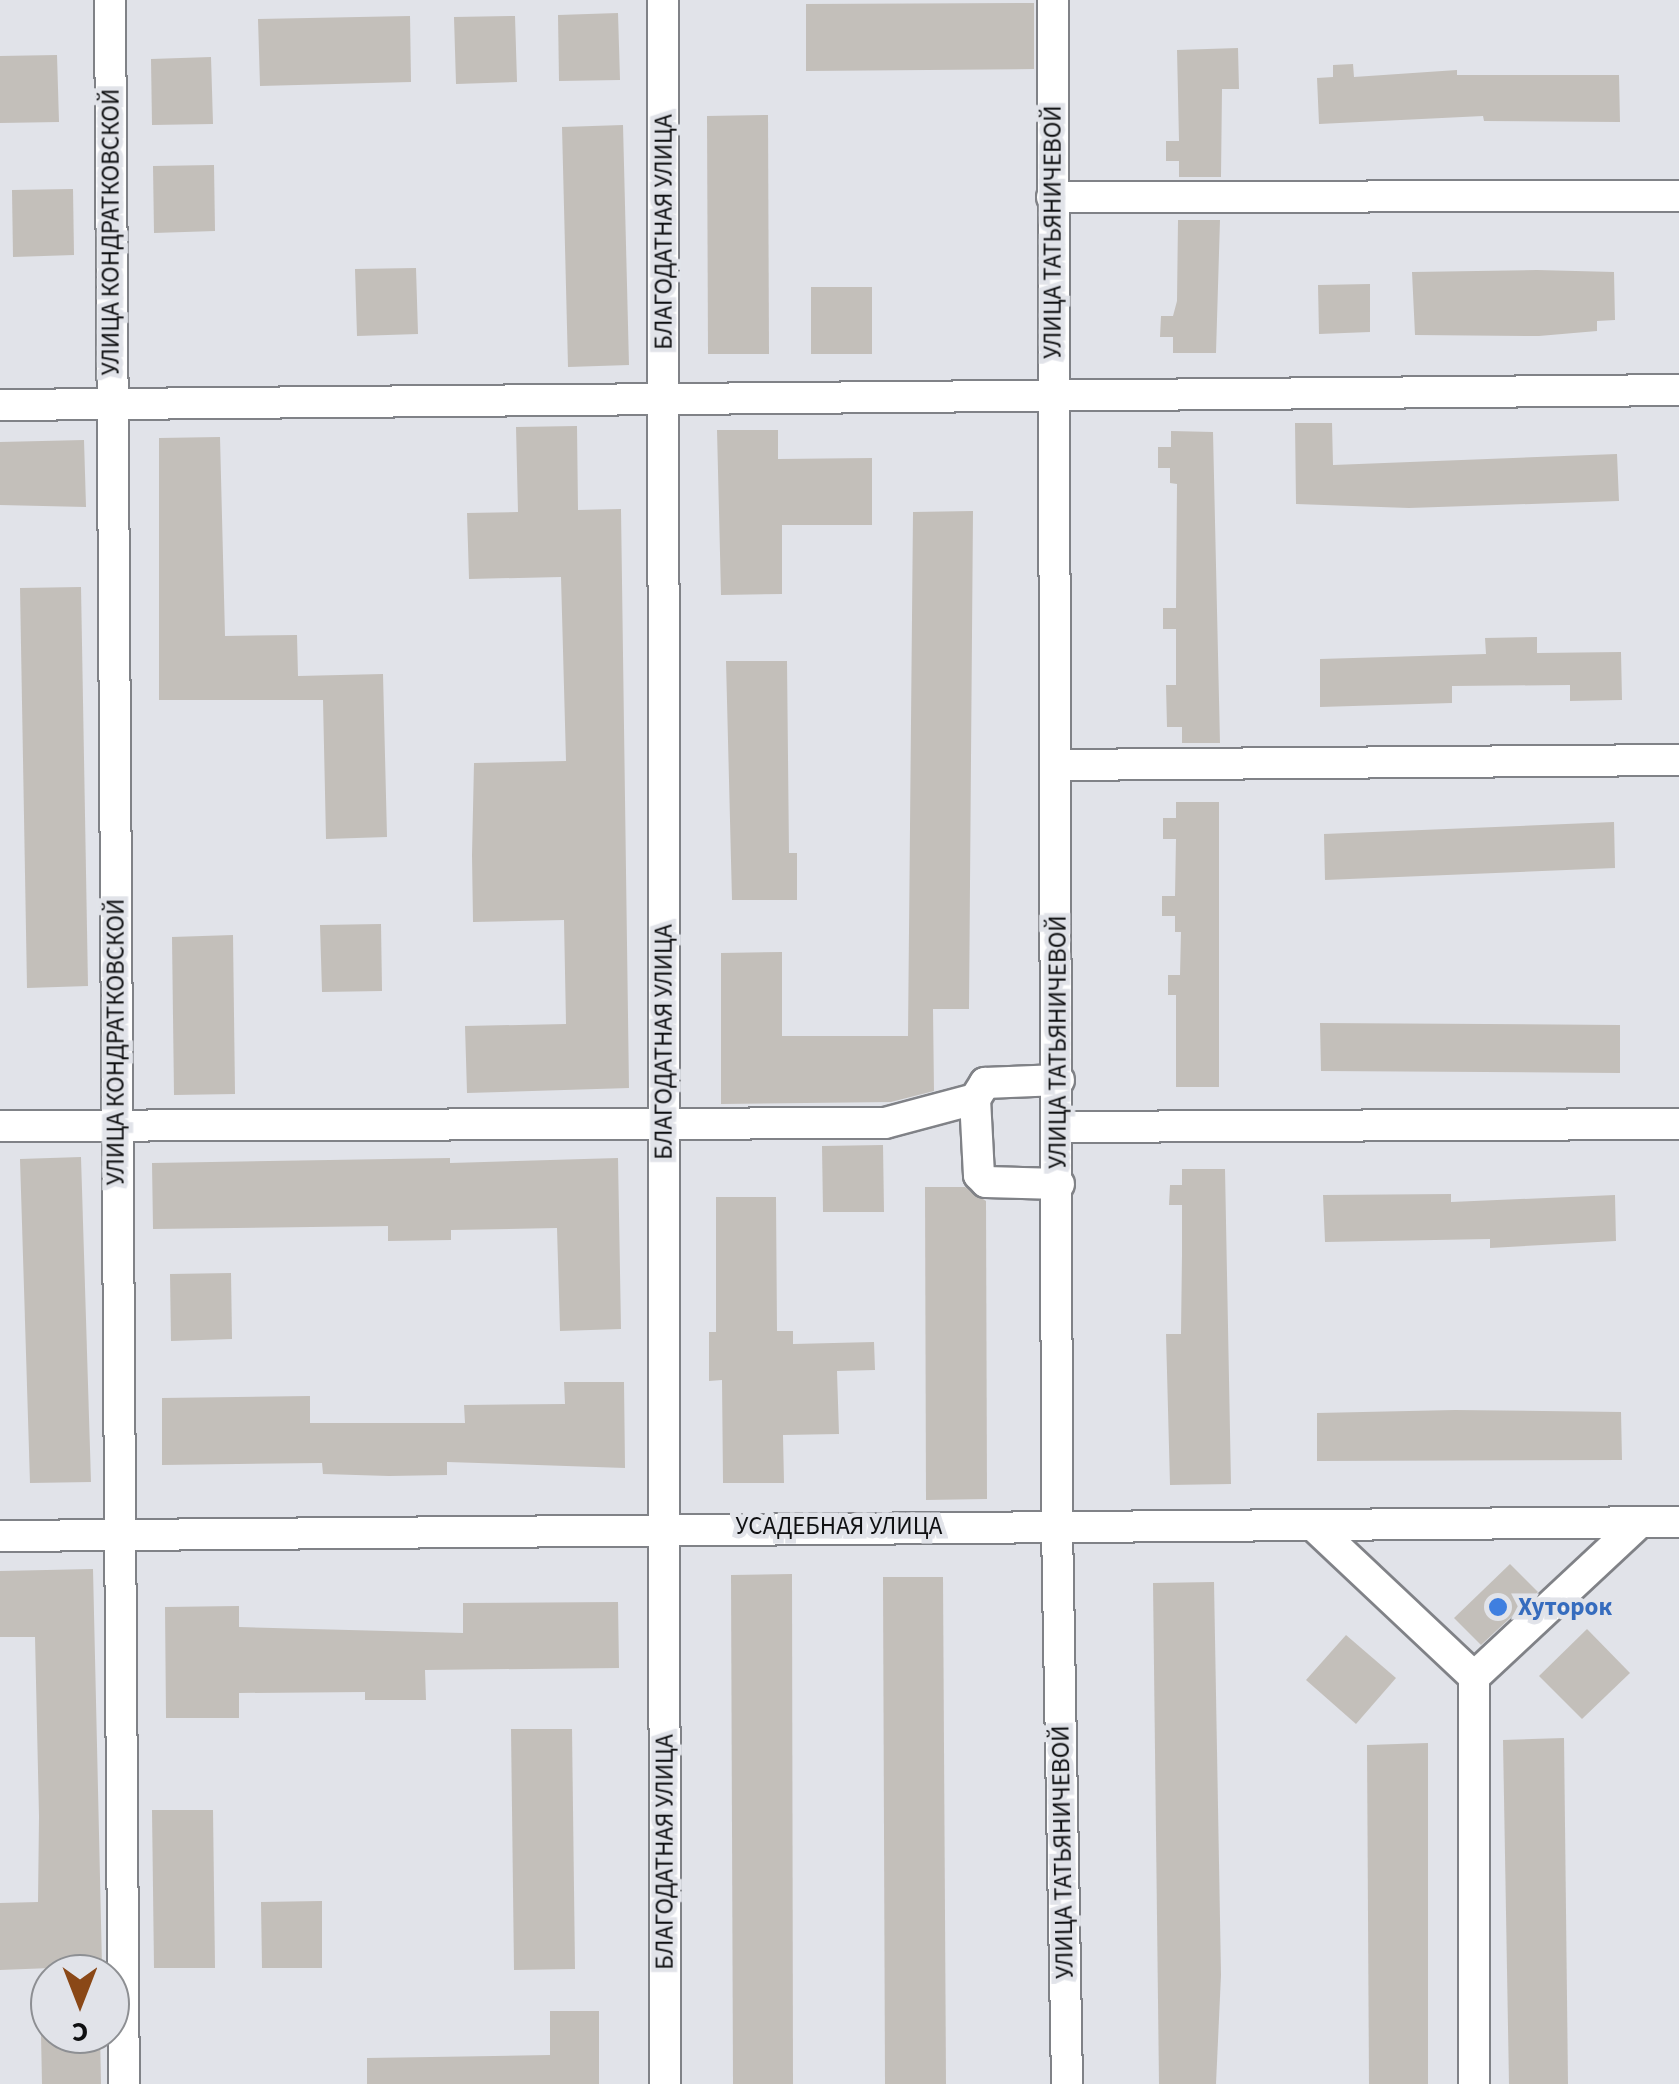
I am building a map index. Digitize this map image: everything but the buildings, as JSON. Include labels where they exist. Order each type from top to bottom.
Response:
[{"type":"street","name":"УЛИЦА КОНДРАТКОВСКОЙ","points":[[110,0],[124,2084]]},
{"type":"street","name":"БЛАГОДАТНАЯ УЛИЦА","points":[[664,0],[666,2084]]},
{"type":"street","name":"УЛИЦА ТАТЬЯНИЧЕВОЙ","points":[[1053,0],[1059,1080],[1057,1526],[1068,2084]]},
{"type":"street","points":[[1052,197],[1679,196]]},
{"type":"street","points":[[0,405],[1053,392],[1679,390]]},
{"type":"street","points":[[1057,765],[1679,760]]},
{"type":"street","points":[[1059,1080],[985,1083],[975,1099],[978,1174],[986,1182],[1059,1184]]},
{"type":"street","points":[[0,1126],[885,1123],[975,1099]]},
{"type":"street","points":[[1059,1128],[1679,1124]]},
{"type":"street","name":"УСАДЕБНАЯ УЛИЦА","points":[[0,1536],[665,1526],[1679,1522]]},
{"type":"street","points":[[1474,1677],[1639,1523]]},
{"type":"street","points":[[1314,1526],[1474,1677],[1474,2084]]},
{"type":"place","name":"Хуторок","points":[[1498,1607]]}]
